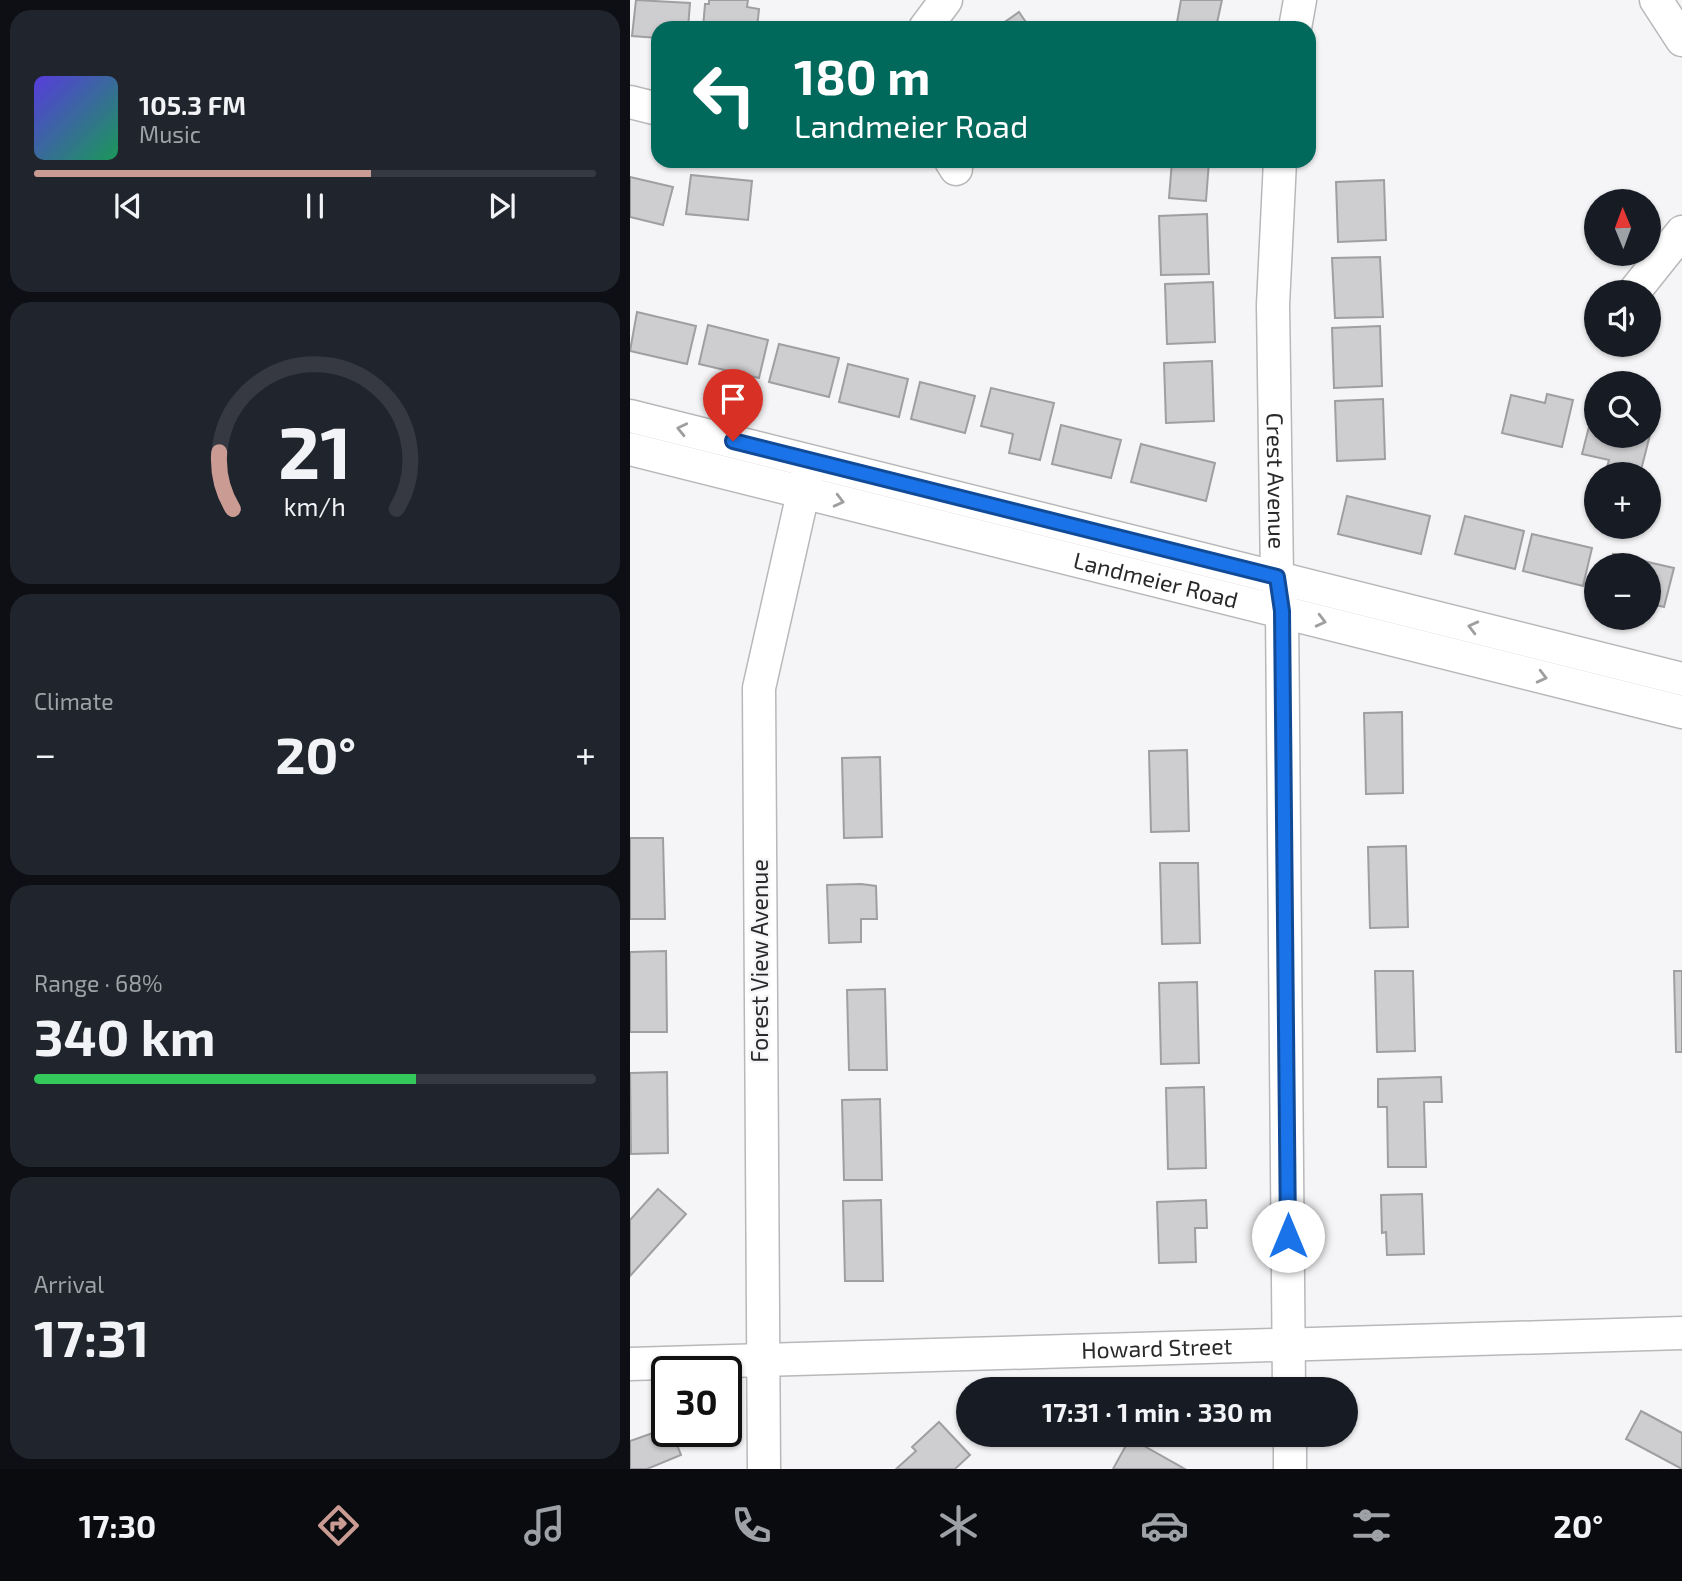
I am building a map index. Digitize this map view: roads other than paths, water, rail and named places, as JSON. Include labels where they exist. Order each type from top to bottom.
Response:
[{"type":"street","points":[[930,21],[946,0]]},
{"type":"street","points":[[1296,21],[1300,0]]},
{"type":"street","points":[[1656,0],[1682,40]]},
{"type":"street","points":[[630,102],[651,107]]},
{"type":"street","name":"Crest Avenue","points":[[1280,168],[1273,305],[1277,577],[1282,611],[1289,1377]]},
{"type":"street","points":[[1644,280],[1682,232]]},
{"type":"street","name":"Landmeier Road","points":[[630,416],[1682,679]]},
{"type":"street","name":"Landmeier Road","points":[[630,449],[1682,712]]},
{"type":"street","name":"Forest View Avenue","points":[[764,1469],[759,688],[810,459]]},
{"type":"street","name":"Howard Street","points":[[630,1364],[1682,1334]]},
{"type":"street","points":[[1290,1447],[1290,1469]]}]
